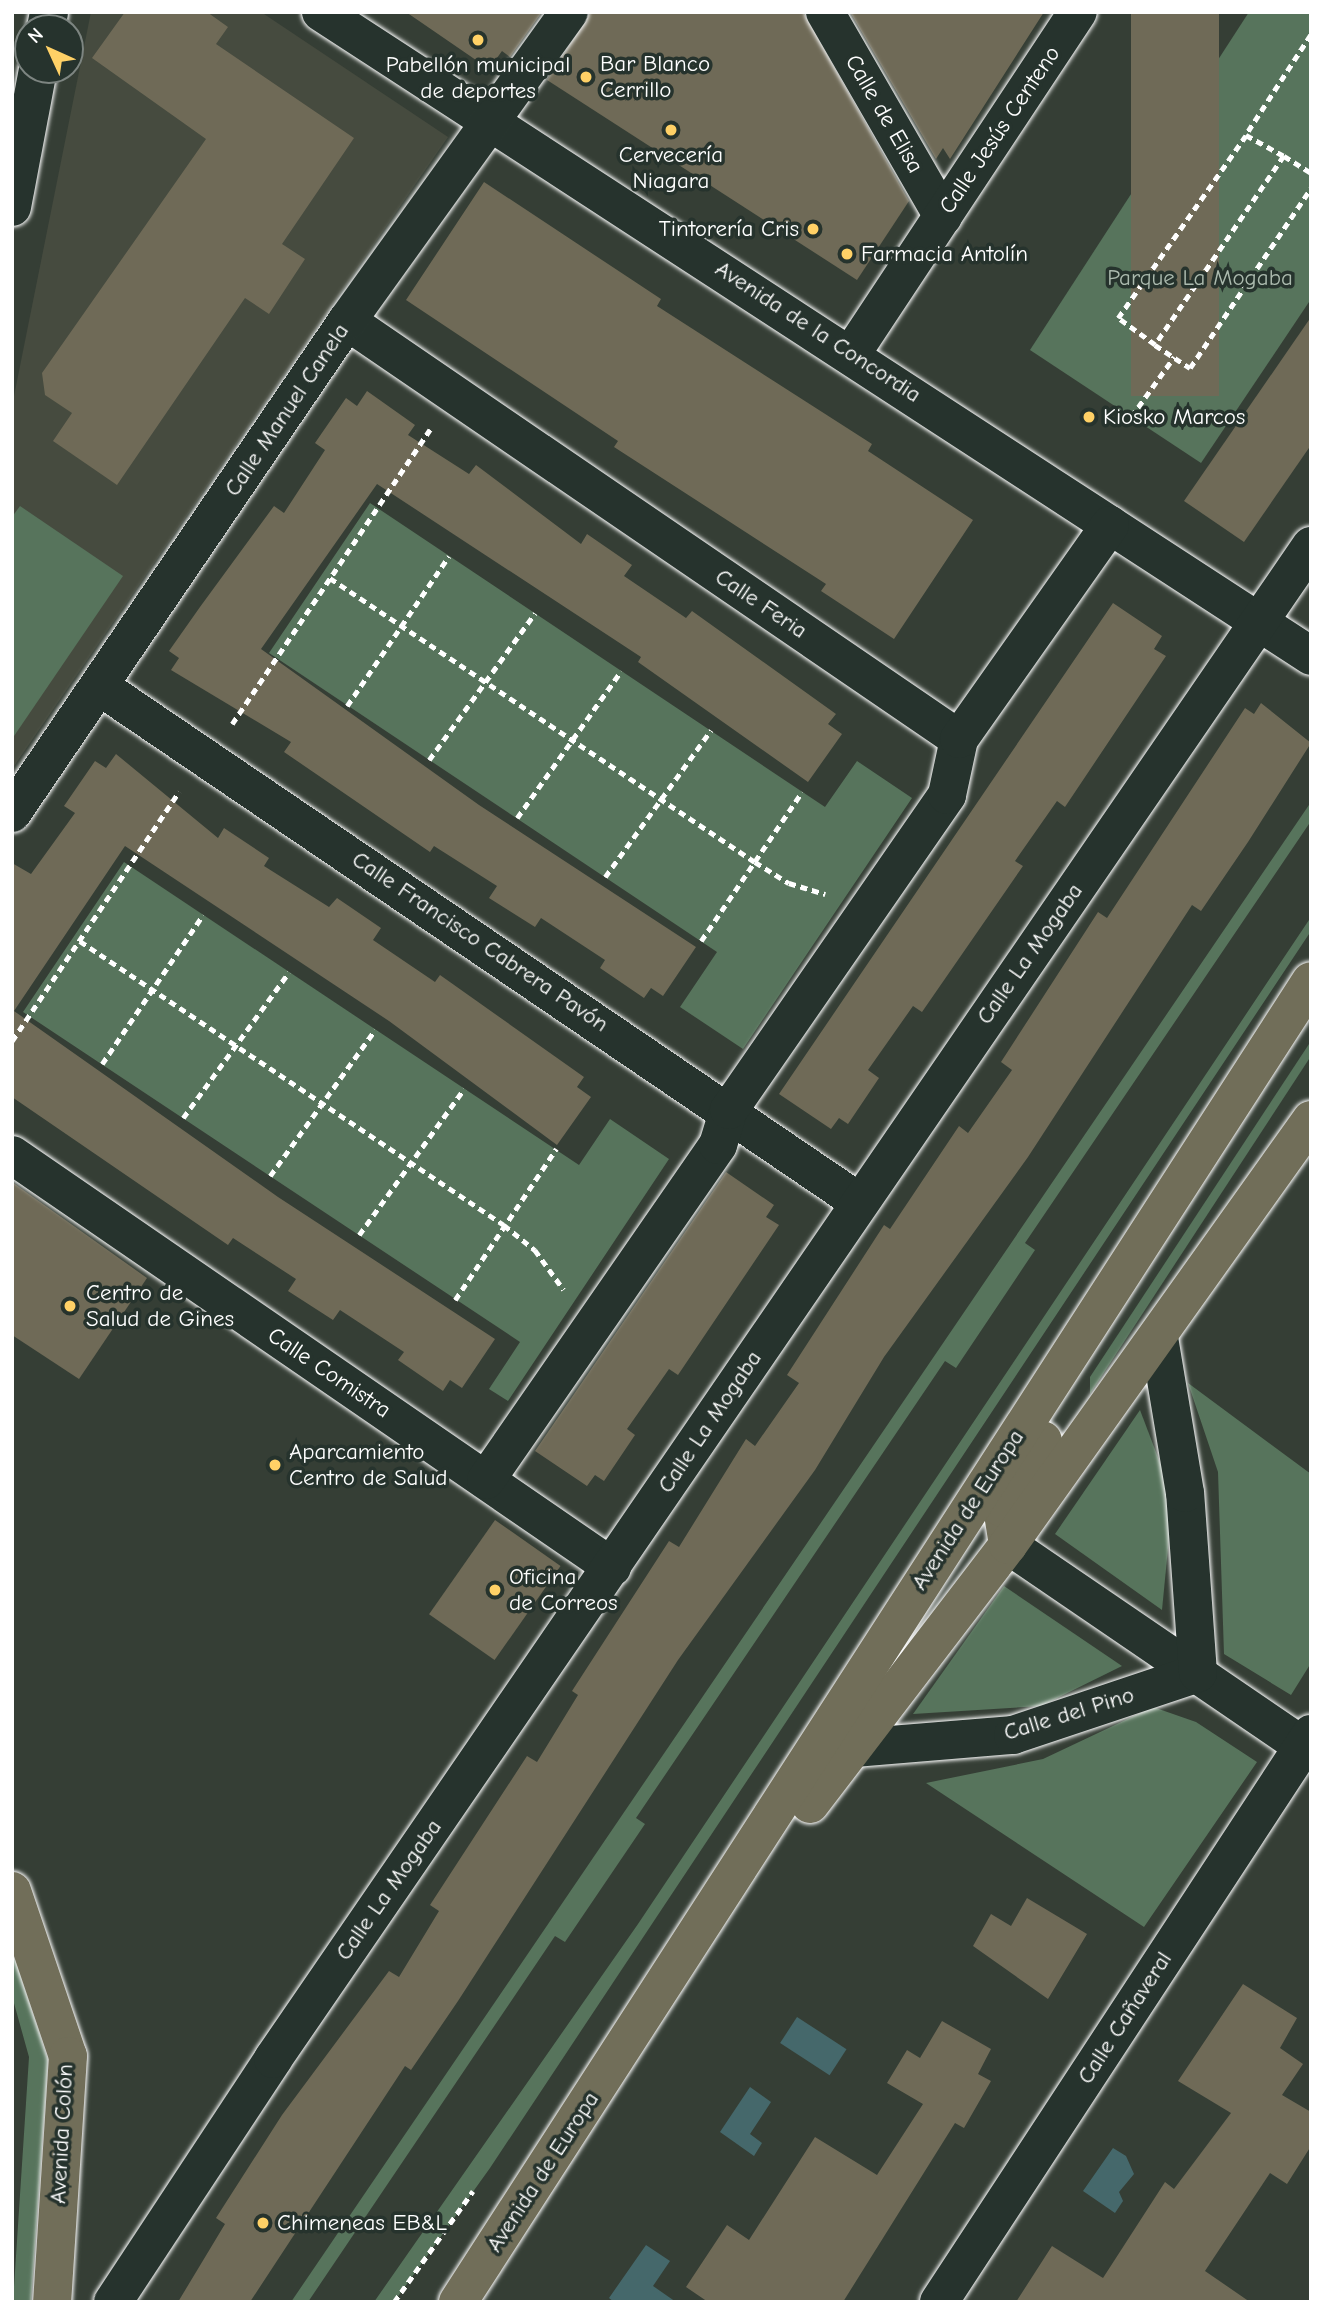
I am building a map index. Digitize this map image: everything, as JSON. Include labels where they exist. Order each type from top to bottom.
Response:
[{"type":"main road","name":"Avenida de Europa","points":[[458,2302],[1311,981]]},
{"type":"main road","name":"Avenida de Europa","points":[[628,2042],[1008,1545],[1159,1337],[1311,1120]]},
{"type":"main road","points":[[863,1675],[929,1613],[975,1549],[1008,1545],[1002,1508],[1044,1438],[1053,1378]]},
{"type":"main road","name":"Avenida Colón","points":[[12,1891],[68,2056],[52,2302]]},
{"type":"street","name":"Avenida de la Concordia","points":[[321,12],[852,353],[1311,656]]},
{"type":"street","name":"Calle Manuel Canela","points":[[12,813],[347,321],[569,12]]},
{"type":"street","name":"Calle de Elisa","points":[[825,12],[943,216]]},
{"type":"street","name":"Calle Jesús Centeno","points":[[852,353],[1078,12]]},
{"type":"street","points":[[12,207],[35,84]]},
{"type":"street","name":"Calle Feria","points":[[347,321],[958,739]]},
{"type":"street","points":[[486,1480],[583,1335],[718,1145],[729,1110],[947,795],[958,739],[1110,525]]},
{"type":"street","name":"Calle La Mogaba","points":[[113,2302],[859,1202],[1311,546]]},
{"type":"street","name":"Calle Francisco Cabrera Pavón","points":[[99,686],[729,1110],[859,1202]]},
{"type":"street","name":"Calle Comistra","points":[[12,1156],[612,1567]]},
{"type":"street","points":[[1159,1337],[1185,1493],[1198,1673]]},
{"type":"street","points":[[1008,1545],[1308,1744]]},
{"type":"street","name":"Calle del Pino","points":[[854,1748],[1013,1735],[1198,1673]]},
{"type":"street","name":"Calle Cañaveral","points":[[939,2302],[1308,1744]]},
{"type":"path","points":[[1311,35],[1246,135],[1118,318],[1189,368],[1311,188]]},
{"type":"path","points":[[1246,135],[1311,173]]},
{"type":"path","points":[[1155,345],[1284,156]]},
{"type":"path","points":[[1131,417],[1174,357]]},
{"type":"path","points":[[12,1041],[455,395]]},
{"type":"path","points":[[348,706],[449,556]]},
{"type":"path","points":[[330,578],[789,883],[870,906]]},
{"type":"path","points":[[429,760],[535,613]]},
{"type":"path","points":[[517,818],[621,671]]},
{"type":"path","points":[[605,877],[711,730]]},
{"type":"path","points":[[701,941],[802,792]]},
{"type":"path","points":[[102,1064],[203,915]]},
{"type":"path","points":[[80,942],[504,1225],[535,1250],[573,1302],[583,1335]]},
{"type":"path","points":[[183,1118],[289,972]]},
{"type":"path","points":[[270,1176],[375,1030]]},
{"type":"path","points":[[359,1235],[464,1089]]},
{"type":"path","points":[[456,1300],[556,1149]]},
{"type":"shaded area","points":[[91,12],[261,12],[448,137],[12,769],[12,406],[77,84],[84,84],[84,47]]},
{"type":"green space","name":"Parque La Mogaba","points":[[1249,12],[1311,12],[1311,299],[1201,463],[1030,350]]},
{"type":"green space","points":[[370,503],[825,807],[857,761],[912,798],[743,1049],[680,1007],[717,952],[269,653]]},
{"type":"green space","points":[[20,506],[123,576],[12,739],[12,517]]},
{"type":"green space","points":[[1311,802],[1311,821],[1025,1243],[1035,1250],[956,1368],[945,1361],[636,1818],[645,1824],[565,1942],[555,1936],[308,2302],[291,2302]]},
{"type":"green space","points":[[124,862],[579,1165],[610,1119],[669,1159],[508,1401],[489,1389],[520,1342],[23,1012]]},
{"type":"green space","points":[[1311,917],[1311,931],[490,2168],[394,2302],[374,2302],[638,1924]]},
{"type":"green space","points":[[1311,1041],[1311,1056],[1090,1394],[1090,1377]]},
{"type":"green space","points":[[1188,1383],[1311,1474],[1311,1663],[1291,1695],[1224,1654],[1218,1472]]},
{"type":"green space","points":[[1140,1410],[1173,1497],[1162,1610],[1055,1534]]},
{"type":"green space","points":[[1004,1586],[1122,1666],[1041,1706],[913,1714]]},
{"type":"green space","points":[[1153,1707],[1196,1722],[1257,1762],[1144,1927],[926,1783],[1043,1759]]},
{"type":"green space","points":[[12,1951],[48,2060],[31,2302],[13,2302],[29,2057],[12,1996]]},
{"type":"water","points":[[797,2017],[846,2049],[830,2075],[780,2043]]},
{"type":"water","points":[[750,2087],[771,2102],[750,2134],[762,2143],[754,2156],[720,2132]]},
{"type":"water","points":[[1113,2148],[1126,2156],[1134,2174],[1119,2192],[1123,2201],[1115,2213],[1083,2191]]},
{"type":"water","points":[[646,2245],[670,2261],[653,2286],[676,2302],[614,2302],[609,2298]]},
{"type":"building","points":[[125,12],[207,12],[228,27],[216,44],[354,138],[282,244],[305,259],[269,314],[245,298],[117,485],[53,441],[72,413],[45,395],[42,373],[206,139],[92,58]]},
{"type":"building","name":"Pabellón municipal de deportes","points":[[406,12],[542,12],[510,57],[502,51],[489,69]]},
{"type":"building","points":[[591,12],[803,12],[909,201],[857,280],[547,80]]},
{"type":"building","points":[[850,12],[1044,12],[950,159],[943,148],[936,159]]},
{"type":"building","points":[[1131,12],[1219,12],[1219,396],[1131,396]]},
{"type":"building","points":[[484,182],[661,299],[657,306],[872,444],[868,451],[973,520],[894,639],[821,591],[826,584],[614,447],[618,441],[406,300]]},
{"type":"building","points":[[1311,317],[1311,445],[1244,542],[1184,501]]},
{"type":"building","points":[[367,391],[415,425],[408,435],[469,474],[476,465],[581,544],[587,534],[632,565],[624,576],[686,618],[692,611],[836,714],[828,724],[842,734],[808,782],[638,662],[641,657],[377,484],[261,649],[479,805],[696,947],[663,996],[651,988],[644,998],[600,968],[605,960],[541,918],[535,927],[489,898],[497,886],[434,846],[430,852],[284,752],[291,742],[171,670],[179,658],[169,651],[274,506],[284,513],[325,450],[315,443],[346,398],[357,406]]},
{"type":"building","points":[[1113,603],[1162,636],[1154,649],[1166,656],[1065,807],[1057,801],[1015,861],[1023,866],[922,1012],[913,1006],[868,1070],[879,1078],[848,1124],[839,1118],[831,1129],[779,1094]]},
{"type":"building","points":[[1261,703],[1311,743],[1248,842],[1201,911],[1192,905],[1028,1157],[884,1357],[815,1470],[678,1660],[458,2001],[411,2070],[405,2066],[250,2302],[178,2302],[225,2224],[216,2218],[282,2115],[389,1971],[399,1977],[439,1911],[430,1905],[527,1756],[537,1762],[578,1695],[572,1691],[669,1541],[679,1547],[746,1439],[755,1446],[799,1383],[787,1375],[884,1225],[890,1229],[959,1126],[968,1133],[1012,1070],[1001,1062],[1098,912],[1107,918],[1245,708],[1254,714]]},
{"type":"building","points":[[116,754],[218,838],[224,828],[269,858],[264,866],[329,907],[337,898],[381,928],[373,940],[435,982],[440,975],[584,1077],[577,1087],[591,1097],[557,1145],[389,1021],[125,846],[14,1011],[278,1197],[495,1339],[462,1388],[450,1380],[443,1391],[398,1360],[404,1352],[340,1310],[333,1320],[288,1291],[296,1279],[233,1238],[228,1245],[12,1097],[12,863],[31,874],[75,813],[64,806],[95,761],[106,768]]},
{"type":"building","points":[[726,1172],[774,1205],[766,1217],[779,1225],[678,1375],[669,1369],[627,1429],[635,1435],[604,1481],[595,1475],[587,1486],[535,1451]]},
{"type":"building","name":"Centro de Salud de Gines","points":[[12,1182],[147,1278],[79,1379],[12,1335]]},
{"type":"building","name":"Oficina de Correos","points":[[495,1520],[561,1566],[495,1660],[429,1614]]},
{"type":"building","points":[[1027,1898],[1087,1934],[1048,1999],[973,1946],[991,1914],[1011,1926]]},
{"type":"building","points":[[1243,1984],[1297,2018],[1280,2048],[1303,2064],[1282,2095],[1311,2112],[1311,2146],[1287,2184],[1270,2173],[1205,2271],[1250,2302],[1016,2302],[1052,2246],[1103,2278],[1165,2182],[1174,2189],[1231,2113],[1178,2081]]},
{"type":"building","points":[[942,2021],[991,2049],[978,2074],[991,2081],[964,2128],[955,2123],[843,2302],[708,2302],[686,2287],[727,2225],[749,2240],[815,2137],[877,2175],[923,2104],[887,2083],[907,2050],[920,2058]]},
{"type":"place","name":"Pabellón municipal de deportes","points":[[478,40]]},
{"type":"place","name":"Bar Blanco Cerrillo","points":[[586,77]]},
{"type":"place","name":"Cervecería Niagara","points":[[671,130]]},
{"type":"place","name":"Tintorería Cris","points":[[813,229]]},
{"type":"place","name":"Farmacia Antolín","points":[[847,254]]},
{"type":"place","name":"Kiosko Marcos","points":[[1089,417]]},
{"type":"place","name":"Centro de Salud de Gines","points":[[70,1306]]},
{"type":"place","name":"Aparcamiento Centro de Salud","points":[[275,1465]]},
{"type":"place","name":"Oficina de Correos","points":[[495,1590]]},
{"type":"place","name":"Chimeneas EB&L","points":[[263,2223]]}]
